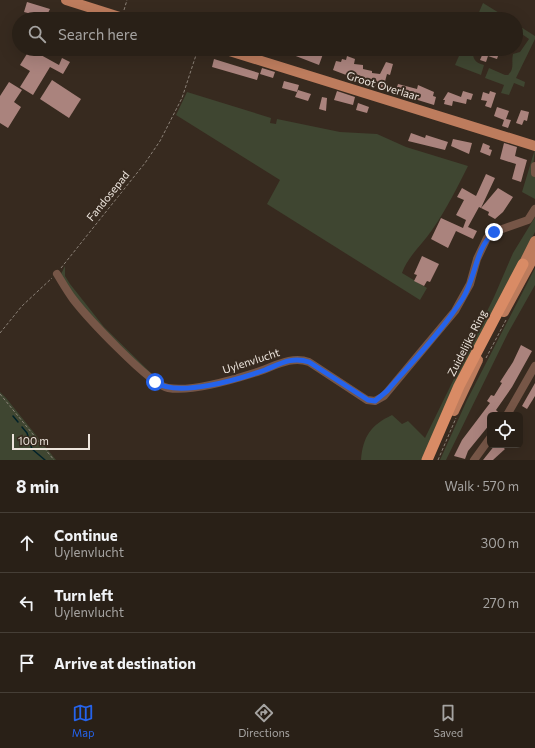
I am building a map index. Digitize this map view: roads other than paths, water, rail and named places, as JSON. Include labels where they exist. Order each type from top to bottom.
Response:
[{"type":"highway","name":"Zuidelijke Ring","points":[[427,460],[459,386],[523,264]]},
{"type":"main road","points":[[66,0],[105,12]]},
{"type":"main road","name":"Groot Overlaar","points":[[246,56],[535,146]]},
{"type":"main road","name":"Zuidelijke Ring","points":[[523,264],[535,241]]},
{"type":"main road","name":"Zuidelijke Ring","points":[[432,460],[483,351],[535,255]]},
{"type":"street","points":[[535,166],[535,173]]},
{"type":"street","name":"Uylenvlucht","points":[[57,274],[73,299],[104,333],[159,385],[175,388],[212,384],[238,378],[288,361],[301,359],[309,362],[368,400],[375,401],[387,391],[455,310],[470,284],[477,259],[487,238],[498,230],[528,220],[535,209]]},
{"type":"street","points":[[509,412],[535,366]]},
{"type":"street","points":[[474,460],[487,442]]},
{"type":"waterway","points":[[13,416],[18,422]]},
{"type":"waterway","points":[[22,427],[27,433],[32,449],[45,460]]}]
